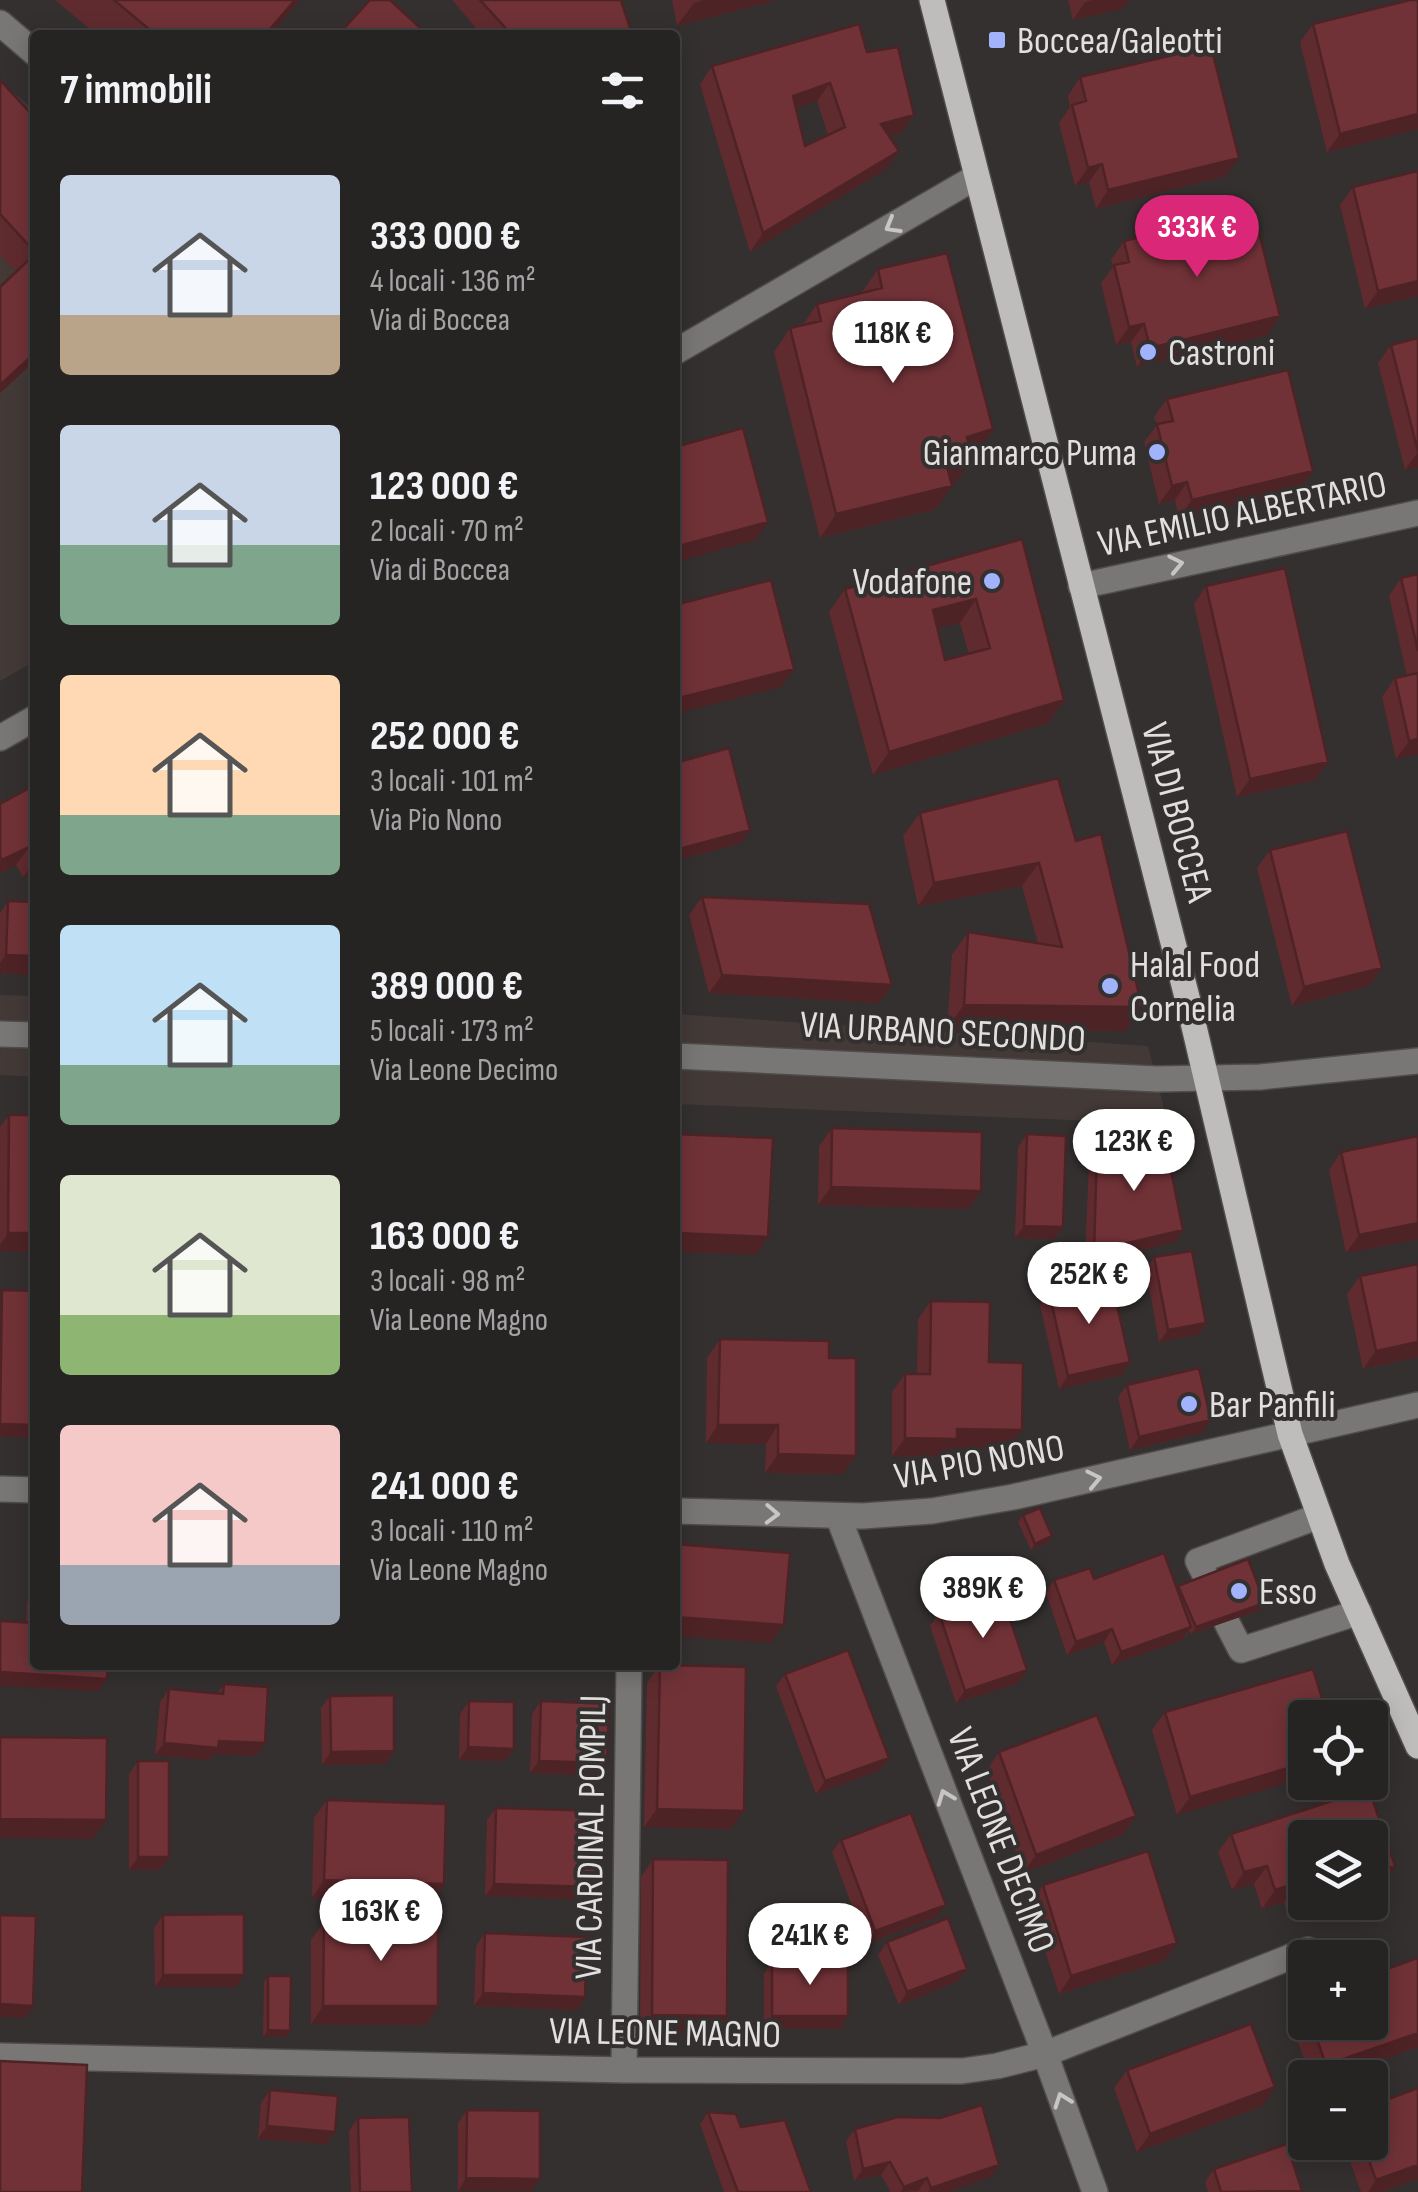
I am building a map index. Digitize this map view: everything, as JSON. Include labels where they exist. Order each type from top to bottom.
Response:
[{"type":"main road","name":"VIA DI BOCCEA","points":[[932,0],[1208,1079],[1290,1434],[1318,1516],[1418,1746]]},
{"type":"street","points":[[0,23],[30,49]]},
{"type":"street","points":[[680,349],[976,177]]},
{"type":"street","name":"VIA EMILIO ALBERTARIO","points":[[1081,586],[1418,513]]},
{"type":"street","points":[[0,738],[30,721]]},
{"type":"street","points":[[0,1034],[30,1035]]},
{"type":"street","name":"VIA URBANO SECONDO","points":[[680,1056],[1143,1079],[1260,1077],[1418,1061]]},
{"type":"street","name":"VIA PIO NONO","points":[[680,1511],[904,1514],[1014,1497],[1418,1405]]},
{"type":"street","points":[[0,1489],[30,1490]]},
{"type":"street","name":"VIA LEONE DECIMO","points":[[838,1516],[1046,2054],[1095,2192]]},
{"type":"street","points":[[1207,1579],[1198,1561],[1318,1516]]},
{"type":"street","points":[[1227,1622],[1241,1650],[1359,1612]]},
{"type":"street","name":"VIA CARDINAL POMPILJ","points":[[624,2070],[629,1673]]},
{"type":"street","name":"VIA LEONE MAGNO","points":[[0,2056],[624,2070],[962,2070],[1046,2054],[1288,1958]]},
{"type":"shaded area","points":[[0,81],[30,107],[30,664],[0,681]]},
{"type":"shaded area","points":[[0,995],[30,996],[30,1077],[0,1075]]},
{"type":"shaded area","points":[[680,1014],[1148,1046],[1168,1124],[680,1104]]},
{"type":"building","points":[[114,0],[295,0],[269,30],[150,30]]},
{"type":"building","points":[[370,0],[390,0],[423,30],[343,30]]},
{"type":"building","points":[[480,0],[621,0],[630,28],[623,30],[507,30]]},
{"type":"building","points":[[1418,0],[1418,114],[1340,134],[1313,24]]},
{"type":"building","points":[[859,24],[867,52],[898,47],[914,115],[881,124],[899,151],[763,233],[712,66]],"holes":[[[830,83],[845,127],[805,146],[793,96]]]},
{"type":"building","points":[[1211,46],[1239,158],[1108,190],[1102,164],[1088,168],[1072,105],[1086,101],[1080,77]]},
{"type":"building","points":[[0,80],[30,113],[30,247],[0,214]]},
{"type":"building","points":[[1418,171],[1418,281],[1378,291],[1353,187]]},
{"type":"building","points":[[1253,209],[1280,316],[1150,348],[1144,324],[1129,327],[1114,265],[1129,262],[1124,241]]},
{"type":"building","points":[[947,253],[993,429],[967,437],[972,460],[947,466],[952,486],[836,514],[790,328],[821,321],[817,304],[882,288],[878,269]]},
{"type":"building","points":[[30,259],[30,358],[0,385],[0,287]]},
{"type":"building","points":[[1418,338],[1418,452],[1391,345]]},
{"type":"building","points":[[1288,370],[1313,471],[1192,500],[1187,482],[1172,486],[1157,424],[1173,421],[1167,399]]},
{"type":"building","points":[[743,428],[768,522],[680,546],[680,446]]},
{"type":"building","points":[[1022,539],[1064,700],[889,752],[845,589]],"holes":[[[976,599],[990,648],[945,660],[933,610]]]},
{"type":"building","points":[[1285,568],[1328,762],[1250,779],[1206,586]]},
{"type":"building","points":[[1418,574],[1418,651],[1401,578]]},
{"type":"building","points":[[771,580],[794,669],[680,698],[680,604]]},
{"type":"building","points":[[1418,673],[1418,739],[1409,741],[1395,678]]},
{"type":"building","points":[[729,748],[750,830],[680,849],[680,762]]},
{"type":"building","points":[[1058,778],[1076,841],[1101,834],[1142,1007],[964,1005],[968,932],[1062,947],[1039,863],[934,883],[920,813]]},
{"type":"building","points":[[30,788],[30,849],[2,860],[0,856],[0,804]]},
{"type":"building","points":[[1347,831],[1382,968],[1304,987],[1270,850]]},
{"type":"building","points":[[702,897],[869,904],[892,985],[722,975]]},
{"type":"building","points":[[8,901],[30,902],[30,956],[6,955]]},
{"type":"building","points":[[9,1115],[30,1115],[30,1233],[8,1233]]},
{"type":"building","points":[[832,1128],[982,1132],[981,1191],[831,1187]]},
{"type":"building","points":[[680,1134],[773,1138],[768,1237],[680,1233]]},
{"type":"building","points":[[1027,1134],[1066,1136],[1063,1227],[1024,1226]]},
{"type":"building","points":[[1164,1136],[1183,1230],[1094,1251],[1097,1149]]},
{"type":"building","points":[[1418,1136],[1418,1223],[1359,1235],[1341,1152]]},
{"type":"building","points":[[1192,1251],[1206,1323],[1168,1330],[1154,1257]]},
{"type":"building","points":[[1418,1264],[1418,1342],[1376,1351],[1360,1276]]},
{"type":"building","points":[[1111,1279],[1130,1362],[1068,1376],[1049,1292]]},
{"type":"building","points":[[2,1290],[30,1291],[30,1425],[0,1424]]},
{"type":"building","points":[[931,1301],[990,1302],[989,1362],[1023,1363],[1022,1430],[957,1429],[957,1439],[905,1438],[905,1374],[930,1374]]},
{"type":"building","points":[[720,1339],[829,1341],[829,1358],[856,1358],[856,1456],[778,1454],[778,1425],[718,1425]]},
{"type":"building","points":[[1199,1368],[1211,1420],[1139,1437],[1127,1385]]},
{"type":"building","points":[[1040,1508],[1052,1536],[1035,1544],[1023,1515]]},
{"type":"building","points":[[680,1544],[790,1553],[784,1625],[680,1617]]},
{"type":"building","points":[[1164,1553],[1191,1627],[1121,1652],[1112,1629],[1076,1642],[1054,1580],[1090,1568],[1094,1579]]},
{"type":"building","points":[[1248,1559],[1265,1603],[1196,1627],[1178,1586]]},
{"type":"building","points":[[1001,1592],[1027,1670],[965,1691],[939,1613]]},
{"type":"building","points":[[0,1621],[30,1623],[30,1670],[108,1670],[107,1679],[0,1672]]},
{"type":"building","points":[[848,1650],[889,1758],[825,1781],[785,1674]]},
{"type":"building","points":[[680,1665],[746,1667],[744,1811],[657,1809],[660,1670],[680,1670]]},
{"type":"building","points":[[1313,1669],[1322,1700],[1288,1700],[1288,1768],[1190,1797],[1165,1712]]},
{"type":"building","points":[[224,1684],[268,1687],[265,1743],[219,1741],[218,1748],[164,1743],[169,1689],[223,1694]]},
{"type":"building","points":[[394,1695],[394,1751],[331,1752],[330,1696]]},
{"type":"building","points":[[469,1701],[514,1702],[514,1749],[468,1747]]},
{"type":"building","points":[[541,1701],[609,1704],[607,1763],[539,1761]]},
{"type":"building","points":[[1097,1715],[1136,1816],[1036,1855],[999,1752]]},
{"type":"building","points":[[0,1737],[107,1738],[106,1820],[0,1819]]},
{"type":"building","points":[[138,1761],[169,1761],[169,1857],[138,1857]]},
{"type":"building","points":[[327,1800],[446,1804],[444,1884],[324,1880]]},
{"type":"building","points":[[1335,1800],[1373,1800],[1379,1820],[1288,1820],[1288,1886],[1275,1890],[1267,1866],[1244,1872],[1231,1834]]},
{"type":"building","points":[[496,1808],[601,1811],[599,1887],[494,1884]]},
{"type":"building","points":[[911,1813],[946,1905],[875,1931],[841,1840]]},
{"type":"building","points":[[1388,1845],[1395,1866],[1388,1868]]},
{"type":"building","points":[[1148,1851],[1177,1943],[1071,1976],[1043,1885]]},
{"type":"building","points":[[653,1859],[728,1860],[727,2016],[652,2015]]},
{"type":"building","points":[[244,1914],[244,1975],[163,1975],[163,1915]]},
{"type":"building","points":[[0,1915],[36,1916],[33,2006],[0,2004]]},
{"type":"building","points":[[948,1918],[967,1969],[907,1992],[887,1942]]},
{"type":"building","points":[[324,1922],[438,1922],[438,2006],[323,2006]]},
{"type":"building","points":[[485,1933],[587,1937],[585,1997],[483,1993]]},
{"type":"building","points":[[1418,1958],[1418,2033],[1340,2060],[1324,2060],[1317,2040],[1388,2040],[1388,1969]]},
{"type":"building","points":[[772,1961],[848,1961],[848,2016],[772,2016]]},
{"type":"building","points":[[268,1976],[291,1976],[290,2031],[268,2030]]},
{"type":"building","points":[[1251,2024],[1275,2087],[1150,2134],[1127,2070]]},
{"type":"building","points":[[0,2061],[87,2065],[82,2192],[0,2192]]},
{"type":"building","points":[[1418,2088],[1418,2165],[1376,2180],[1369,2160],[1388,2160],[1388,2099]]},
{"type":"building","points":[[270,2090],[338,2096],[335,2132],[267,2126]]},
{"type":"building","points":[[982,2105],[999,2165],[931,2188],[927,2178],[904,2187],[890,2162],[863,2169],[855,2129],[898,2117],[940,2118]]},
{"type":"building","points":[[467,2110],[540,2111],[540,2179],[466,2178]]},
{"type":"building","points":[[708,2112],[736,2114],[741,2127],[785,2120],[811,2192],[738,2192]]},
{"type":"building","points":[[409,2117],[412,2192],[360,2192],[358,2118]]},
{"type":"building","points":[[1287,2144],[1288,2160],[1292,2160],[1302,2191],[1221,2192],[1214,2169]]},
{"type":"place","name":"Boccea/Galeotti","points":[[997,40]]},
{"type":"place","name":"Castroni","points":[[1148,352]]},
{"type":"place","name":"Gianmarco Puma","points":[[1157,452]]},
{"type":"place","name":"Vodafone","points":[[992,581]]},
{"type":"place","name":"Halal Food Cornelia","points":[[1110,986]]},
{"type":"place","name":"Bar Panfili","points":[[1189,1404]]},
{"type":"place","name":"Esso","points":[[1239,1591]]}]
